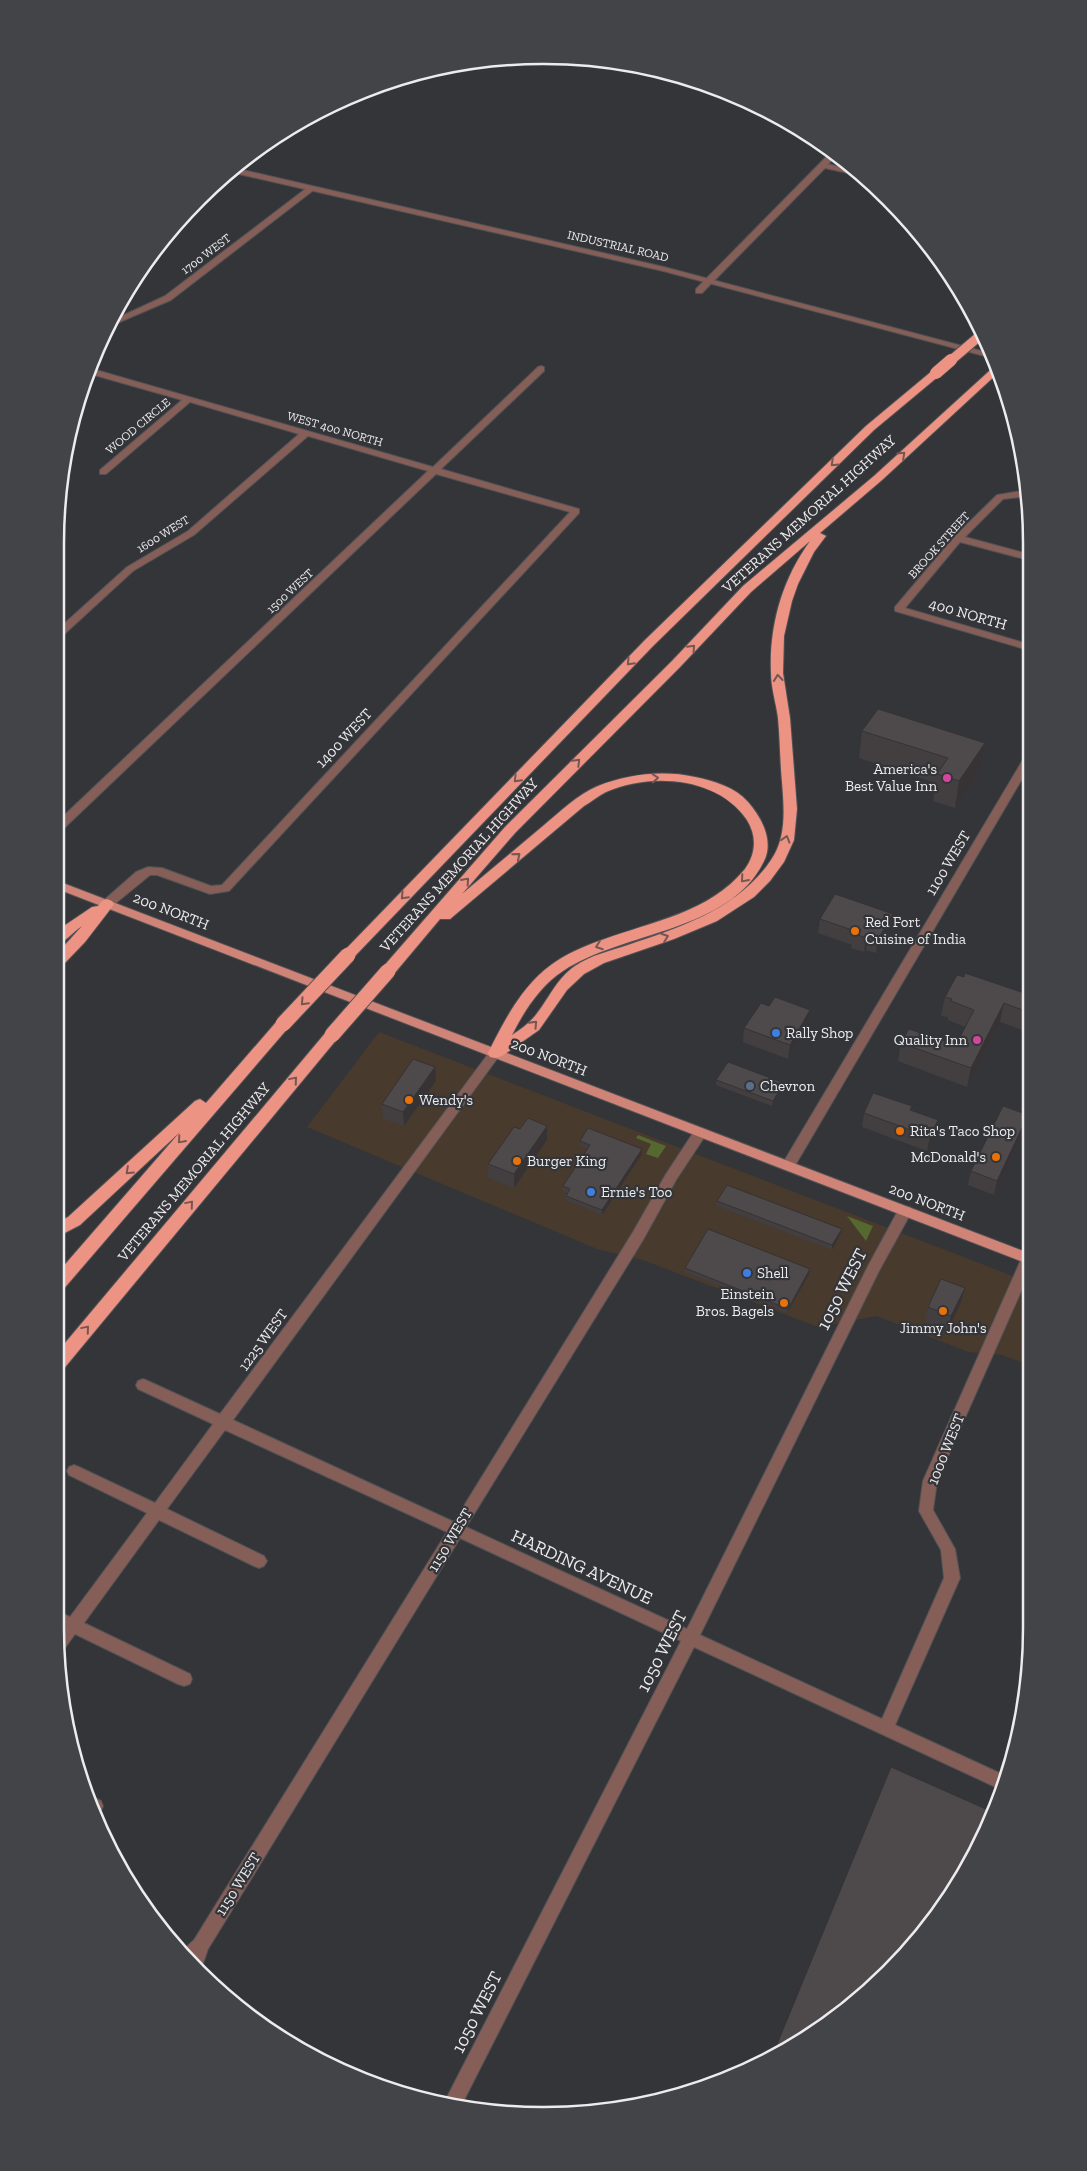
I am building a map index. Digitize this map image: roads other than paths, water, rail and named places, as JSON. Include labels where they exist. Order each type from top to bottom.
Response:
[{"type":"highway","name":"VETERANS MEMORIAL HIGHWAY","points":[[64,1276],[255,1054],[649,643],[870,428],[977,338]]},
{"type":"highway","name":"VETERANS MEMORIAL HIGHWAY","points":[[64,1355],[332,1035],[510,830],[676,664],[747,589],[878,478],[992,373]]},
{"type":"highway","points":[[495,1053],[534,1026],[550,1002],[573,975],[605,958],[706,922],[742,900],[780,859],[790,826],[791,807],[784,718],[777,675],[777,646],[781,617],[788,590],[808,552],[829,524],[878,478]]},
{"type":"highway","points":[[412,943],[580,803],[602,790],[635,781],[674,778],[699,781],[718,788],[746,807],[762,835],[761,850],[756,864],[733,891],[718,902],[697,912],[575,956],[556,969],[542,982],[509,1024],[495,1053]]},
{"type":"highway","points":[[64,932],[107,904]]},
{"type":"highway","points":[[64,956],[80,940],[107,904]]},
{"type":"highway","points":[[64,1227],[74,1221],[255,1054]]},
{"type":"main road","name":"200 NORTH","points":[[64,887],[905,1212],[1023,1254]]},
{"type":"street","points":[[699,291],[829,158]]},
{"type":"street","points":[[822,165],[845,171]]},
{"type":"street","name":"INDUSTRIAL ROAD","points":[[240,172],[629,261],[984,354]]},
{"type":"street","name":"1700 WEST","points":[[118,322],[168,298],[311,189]]},
{"type":"street","name":"1500 WEST","points":[[64,821],[541,370]]},
{"type":"street","name":"WEST 400 NORTH","points":[[95,372],[576,511]]},
{"type":"street","name":"WOOD CIRCLE","points":[[103,472],[189,399]]},
{"type":"street","name":"1600 WEST","points":[[64,628],[130,569],[191,534],[306,433]]},
{"type":"street","name":"BROOK STREET","points":[[899,609],[958,538],[1000,497],[1020,494]]},
{"type":"street","name":"1400 WEST","points":[[107,904],[140,875],[148,871],[158,871],[210,890],[225,888],[576,511]]},
{"type":"street","points":[[958,538],[1023,556]]},
{"type":"street","name":"400 NORTH","points":[[899,609],[1023,646]]},
{"type":"street","name":"1100 WEST","points":[[788,1166],[1023,768]]},
{"type":"street","name":"1225 WEST","points":[[64,1637],[495,1053]]},
{"type":"street","name":"1150 WEST","points":[[192,1954],[200,1946],[638,1236],[671,1177],[700,1133]]},
{"type":"street","name":"1050 WEST","points":[[455,2099],[691,1638],[873,1270],[905,1212]]},
{"type":"street","name":"1000 WEST","points":[[885,1729],[952,1578],[948,1549],[926,1512],[930,1481],[1023,1273]]},
{"type":"street","name":"HARDING AVENUE","points":[[144,1385],[998,1780]]},
{"type":"street","points":[[74,1471],[259,1561]]},
{"type":"street","points":[[64,1622],[184,1679]]},
{"type":"street","name":"1150 WEST","points":[[197,1959],[200,1946]]},
{"type":"place","name":"America's Best Value Inn","points":[[947,778]]},
{"type":"place","name":"Red Fort Cuisine of India","points":[[855,931]]},
{"type":"place","name":"Rally Shop","points":[[776,1033]]},
{"type":"place","name":"Quality Inn","points":[[977,1040]]},
{"type":"place","name":"Chevron","points":[[750,1086]]},
{"type":"place","name":"Wendy's","points":[[409,1100]]},
{"type":"place","name":"Rita's Taco Shop","points":[[900,1131]]},
{"type":"place","name":"McDonald's","points":[[996,1157]]},
{"type":"place","name":"Burger King","points":[[517,1161]]},
{"type":"place","name":"Ernie's Too","points":[[591,1192]]},
{"type":"place","name":"Shell","points":[[747,1273]]},
{"type":"place","name":"Einstein Bros. Bagels","points":[[784,1303]]},
{"type":"place","name":"Jimmy John's","points":[[943,1311]]}]
